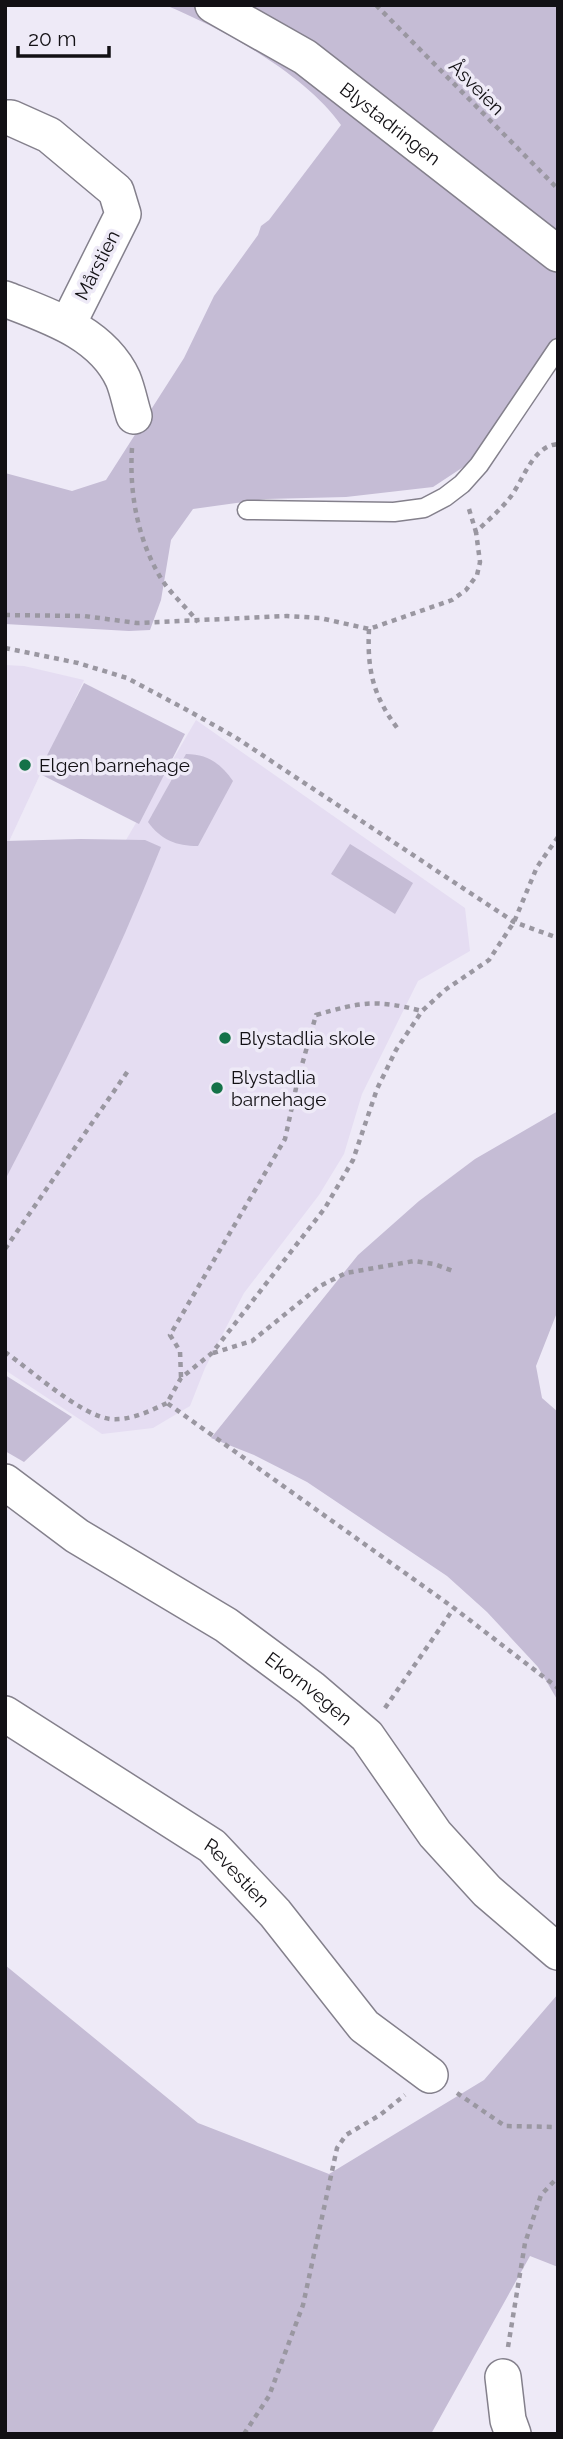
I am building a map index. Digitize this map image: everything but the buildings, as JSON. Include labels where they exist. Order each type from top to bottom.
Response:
[{"type":"street","name":"Blystadringen","points":[[213,5],[305,57],[558,254]]},
{"type":"street","name":"Mårstien","points":[[5,118],[11,118],[49,135],[116,191],[123,214],[68,324],[5,299]]},
{"type":"street","points":[[68,324],[101,348],[123,379],[134,416]]},
{"type":"street","name":"Ekornvegen","points":[[5,1482],[77,1536],[226,1625],[311,1688],[367,1736],[435,1834],[487,1891],[558,1952]]},
{"type":"street","name":"Revestien","points":[[5,1714],[212,1846],[275,1913],[364,2026],[430,2075]]},
{"type":"street","points":[[503,2376],[513,2434]]},
{"type":"lane","points":[[247,510],[394,512],[424,508],[462,484],[555,362]]},
{"type":"path","name":"Åsveien","points":[[376,5],[558,189]]},
{"type":"path","points":[[134,416],[131,468],[133,504],[145,543],[163,581],[198,622]]},
{"type":"path","points":[[5,615],[84,616],[137,623],[287,616],[320,618],[369,629],[452,600],[466,590],[477,575],[480,562],[476,532],[508,501],[540,450],[550,444],[558,444]]},
{"type":"path","points":[[369,629],[368,659],[376,691],[398,729]]},
{"type":"path","points":[[5,648],[78,663],[127,678],[235,737],[514,922],[558,938]]},
{"type":"path","points":[[5,1352],[87,1412],[111,1419],[138,1415],[167,1403],[181,1378],[212,1353],[325,1208],[353,1160],[377,1089],[396,1050],[422,1012],[445,990],[489,960],[514,922],[537,867],[558,837]]},
{"type":"path","points":[[181,1378],[180,1351],[170,1335],[285,1139],[316,1015],[358,1003],[390,1003],[422,1012]]},
{"type":"path","points":[[5,1248],[130,1068]]},
{"type":"path","points":[[212,1353],[252,1341],[320,1286],[346,1273],[414,1261],[435,1264],[453,1271]]},
{"type":"path","points":[[167,1403],[454,1608],[558,1688]]},
{"type":"path","points":[[367,1736],[454,1608]]},
{"type":"path","points":[[244,2434],[269,2396],[303,2305],[337,2148],[346,2135],[380,2115],[430,2075],[505,2126],[558,2127]]},
{"type":"path","points":[[503,2376],[524,2243],[541,2195],[558,2177]]},
{"type":"shaded area","points":[[165,5],[558,5],[558,340],[480,456],[433,487],[346,497],[266,499],[193,509],[171,540],[161,600],[150,630],[5,624],[5,473],[72,491],[106,480],[184,358],[214,296],[258,235],[261,226],[269,220],[341,125],[326,106],[285,71],[212,26]]},
{"type":"shaded area","name":"Elgen barnehage","points":[[5,665],[24,666],[84,680],[5,850]]},
{"type":"shaded area","points":[[84,683],[185,734],[139,824],[38,773]]},
{"type":"shaded area","name":"Blystadlia skole","points":[[196,720],[465,908],[470,951],[418,981],[362,1094],[344,1154],[319,1195],[244,1293],[205,1368],[190,1406],[153,1428],[102,1434],[5,1370],[5,1127],[126,840]]},
{"type":"shaded area","points":[[186,754],[213,761],[233,781],[198,846],[170,841],[148,822]]},
{"type":"shaded area","points":[[145,840],[161,847],[88,1015],[5,1180],[5,841]]},
{"type":"shaded area","points":[[350,844],[413,883],[395,914],[331,874]]},
{"type":"shaded area","points":[[558,1111],[558,1310],[536,1366],[542,1398],[558,1412],[558,1701],[538,1667],[487,1612],[447,1576],[307,1482],[254,1455],[211,1438],[358,1255],[419,1201],[475,1159]]},
{"type":"shaded area","points":[[5,1375],[72,1417],[24,1462],[5,1451]]},
{"type":"shaded area","points":[[5,1965],[198,2123],[329,2174],[484,2080],[558,1994],[558,2267],[530,2256],[431,2434],[5,2434]]},
{"type":"place","name":"Elgen barnehage","points":[[25,765]]},
{"type":"place","name":"Blystadlia skole","points":[[225,1038]]},
{"type":"place","name":"Blystadlia barnehage","points":[[217,1088]]}]
